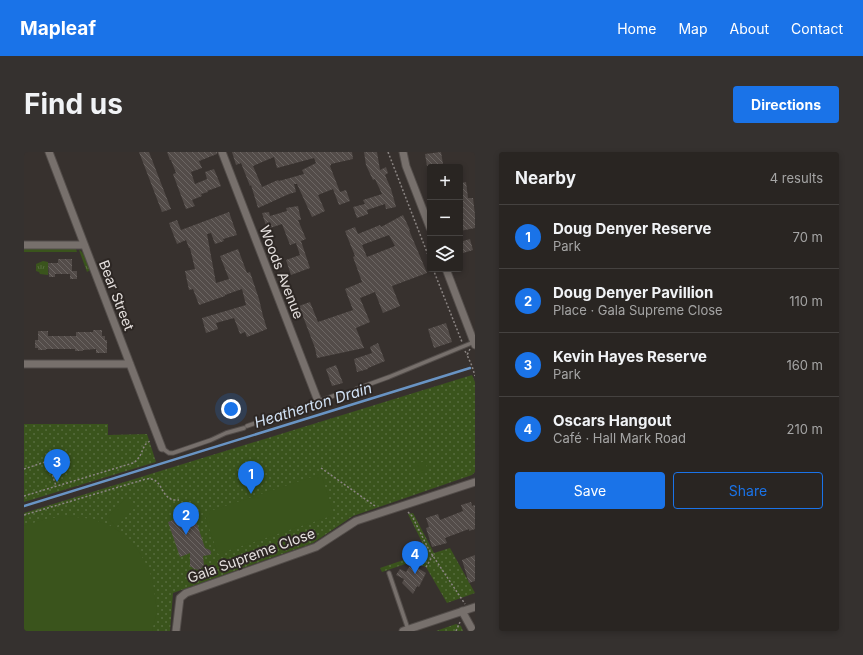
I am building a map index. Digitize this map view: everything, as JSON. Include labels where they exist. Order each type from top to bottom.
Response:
[{"type":"street","name":"Bear Street","points":[[49,152],[161,446]]},
{"type":"street","name":"Woods Avenue","points":[[222,152],[318,401]]},
{"type":"street","points":[[398,152],[406,166],[427,220]]},
{"type":"street","points":[[403,152],[406,166]]},
{"type":"street","points":[[24,245],[84,245]]},
{"type":"street","points":[[447,272],[474,344]]},
{"type":"street","points":[[24,364],[130,364]]},
{"type":"street","name":"Gala Supreme Close","points":[[176,631],[180,598],[186,593],[316,548],[356,521],[475,482]]},
{"type":"street","points":[[407,630],[471,608],[472,631]]},
{"type":"lane","points":[[356,389],[474,344]]},
{"type":"lane","points":[[161,446],[169,453],[173,453],[339,394]]},
{"type":"lane","points":[[389,573],[407,630]]},
{"type":"path","points":[[388,152],[427,252]]},
{"type":"path","points":[[434,272],[475,376]]},
{"type":"path","points":[[467,355],[474,344]]},
{"type":"path","points":[[339,394],[340,395],[356,389]]},
{"type":"path","points":[[24,496],[133,463],[140,457],[145,445],[151,441],[153,446],[161,446]]},
{"type":"path","points":[[24,469],[48,461],[56,486]]},
{"type":"path","points":[[321,468],[383,512]]},
{"type":"path","points":[[24,515],[146,478],[156,480],[165,495],[173,500],[179,500]]},
{"type":"path","points":[[400,506],[412,516],[433,555],[471,608]]},
{"type":"path","points":[[426,567],[433,555]]},
{"type":"path","points":[[456,631],[460,622]]},
{"type":"green space","points":[[24,249],[76,249],[77,252],[24,252]]},
{"type":"green space","points":[[79,250],[84,255],[90,270],[87,272]]},
{"type":"green space","points":[[43,261],[48,262],[48,275],[40,274],[36,271],[36,264]]},
{"type":"green space","points":[[472,375],[475,382],[475,472],[472,475],[353,516],[313,543],[173,593],[170,631],[24,631],[24,513]]},
{"type":"green space","points":[[24,424],[108,424],[108,435],[147,434],[156,462],[24,502]]},
{"type":"green space","points":[[425,461],[428,471],[418,474],[415,469],[416,464]]},
{"type":"green space","points":[[321,474],[334,515],[218,554],[204,513]]},
{"type":"green space","points":[[127,497],[136,506],[116,527],[107,517]]},
{"type":"green space","points":[[413,513],[434,553],[450,548],[475,593],[447,603],[426,567],[411,562],[382,572],[380,568],[427,552],[408,514]]},
{"type":"green space","points":[[67,516],[92,519],[109,525],[125,535],[138,550],[149,569],[153,583],[157,611],[152,631],[24,631],[24,526],[46,519]]},
{"type":"green space","points":[[456,624],[461,626],[463,631],[436,631]]},
{"type":"building","points":[[139,152],[149,152],[171,209],[162,212]]},
{"type":"building","points":[[167,152],[217,152],[217,154],[199,161],[202,168],[191,172],[195,184],[207,179],[205,172],[214,169],[221,186],[201,194],[202,196],[192,200],[195,206],[186,209],[173,174],[176,173]]},
{"type":"building","points":[[232,152],[352,152],[353,159],[331,164],[330,166],[340,192],[346,190],[350,201],[339,205],[333,189],[318,195],[325,211],[312,217],[297,184],[294,184],[296,192],[258,208],[251,185],[250,186],[241,163],[236,165]],"holes":[[[274,157],[277,168],[314,158],[316,163],[302,170],[304,174],[278,180],[262,187],[253,166]]]},
{"type":"building","points":[[364,152],[377,152],[380,170],[386,167],[388,173],[385,175],[396,207],[386,209],[385,204],[367,210],[368,214],[357,218],[353,207],[365,204],[363,200],[382,194],[366,165]]},
{"type":"building","points":[[441,152],[443,164],[427,164],[427,166],[425,154]]},
{"type":"building","points":[[463,182],[466,182],[468,198],[473,198],[475,228],[463,230],[463,200]]},
{"type":"building","points":[[298,206],[301,220],[298,220],[306,239],[301,241],[310,268],[291,275],[286,260],[300,255],[296,243],[290,245],[282,224],[267,229],[262,213],[269,212],[270,216],[287,211],[286,208]]},
{"type":"building","points":[[229,212],[237,235],[223,239],[224,241],[215,244],[211,233],[207,234],[216,283],[229,279],[220,256],[238,249],[247,273],[250,272],[267,329],[247,337],[245,332],[240,334],[234,318],[216,323],[218,329],[206,333],[202,318],[246,305],[242,289],[199,305],[193,289],[189,290],[185,271],[195,269],[190,248],[186,240],[177,244],[169,223],[177,220],[181,230]]},
{"type":"building","points":[[403,215],[427,273],[392,286],[400,306],[383,313],[375,292],[360,298],[370,322],[356,328],[364,348],[317,358],[315,348],[299,306],[310,302],[318,322],[353,310],[345,289],[362,282],[353,257],[355,256],[345,231],[355,227],[358,234],[380,225],[381,227]],"holes":[[[389,235],[395,246],[367,257],[362,245]]]},
{"type":"building","points":[[470,239],[473,250],[463,253],[463,241]]},
{"type":"building","points":[[58,259],[72,259],[72,271],[77,271],[77,279],[70,279],[70,274],[55,274],[55,277],[49,277],[48,263],[58,263]]},
{"type":"building","points":[[446,323],[452,342],[434,348],[428,329]]},
{"type":"building","points":[[93,330],[102,330],[102,336],[105,336],[105,340],[107,340],[107,353],[96,353],[96,349],[75,351],[75,349],[38,350],[38,348],[35,348],[35,340],[38,340],[38,331],[48,331],[48,336],[76,336],[76,332],[93,332]]},
{"type":"building","points":[[378,343],[385,361],[368,369],[357,372],[354,359],[372,353],[370,347]]},
{"type":"building","points":[[336,365],[343,383],[332,386],[326,369]]},
{"type":"building","points":[[471,502],[472,506],[475,505],[475,529],[469,531],[469,529],[445,538],[447,543],[432,547],[426,528],[429,527],[426,518],[438,514],[440,520],[463,511],[461,505]]},
{"type":"building","points":[[193,512],[205,548],[211,552],[209,555],[203,556],[204,565],[199,570],[190,566],[190,553],[180,557],[168,522]]},
{"type":"building","points":[[475,555],[475,581],[469,583],[462,560]]},
{"type":"building","points":[[411,564],[426,573],[419,587],[417,586],[413,594],[402,583],[404,579],[396,575],[400,569],[406,572]]},
{"type":"waterway","name":"Heatherton Drain","points":[[24,506],[470,368]]},
{"type":"place","name":"Kevin Hayes Reserve","points":[[57,482]]},
{"type":"place","name":"Doug Denyer Reserve","points":[[251,494]]},
{"type":"place","name":"Doug Denyer Pavillion","points":[[186,535]]},
{"type":"place","name":"Oscars Hangout","points":[[415,574]]}]
